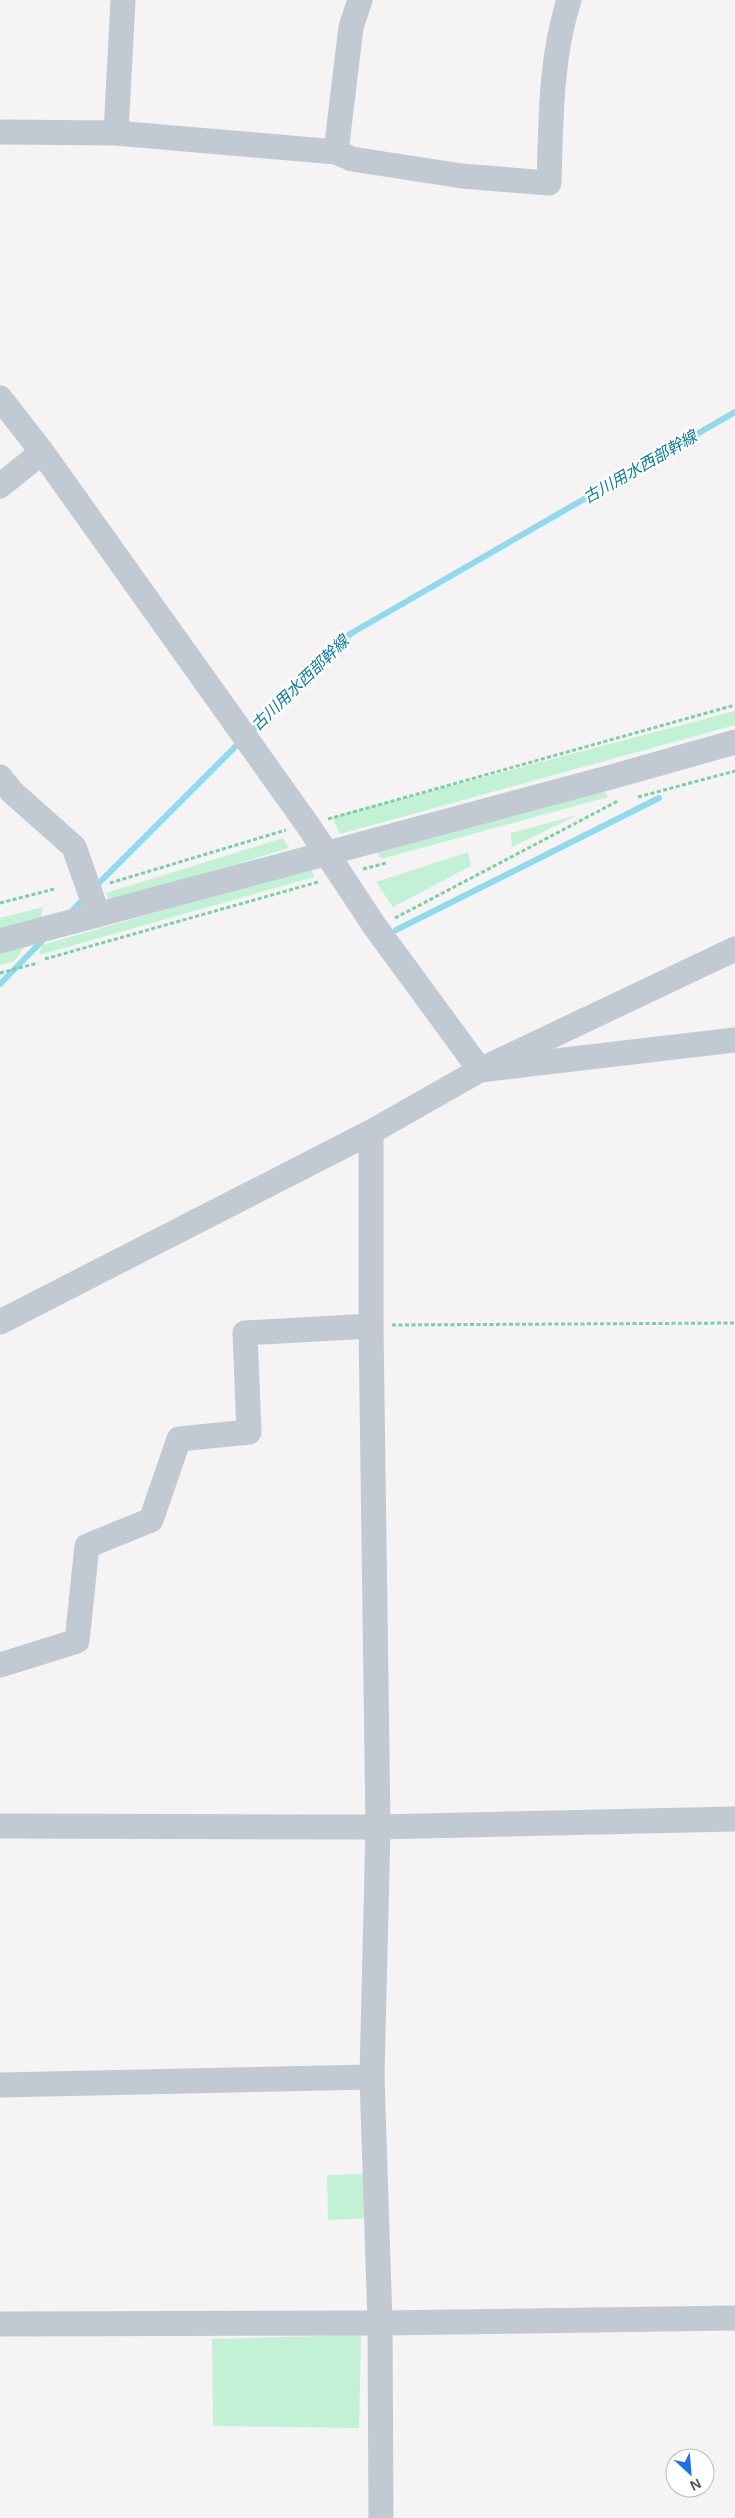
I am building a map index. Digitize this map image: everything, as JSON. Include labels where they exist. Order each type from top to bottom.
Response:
[{"type":"street","points":[[116,133],[123,0]]},
{"type":"street","points":[[336,152],[351,27],[360,0]]},
{"type":"street","points":[[0,132],[116,133],[336,152],[352,159],[462,176],[550,183],[552,80],[561,24],[569,0]]},
{"type":"street","points":[[0,398],[42,452],[307,824],[376,928],[480,1070]]},
{"type":"street","points":[[0,486],[42,452]]},
{"type":"street","points":[[0,941],[328,854],[735,742]]},
{"type":"street","points":[[0,777],[12,792],[74,847],[98,915]]},
{"type":"street","points":[[0,1322],[372,1132],[480,1070],[735,949]]},
{"type":"street","points":[[480,1070],[735,1040]]},
{"type":"street","points":[[372,1132],[371,1326],[378,1827],[372,2077],[380,2323],[381,2518]]},
{"type":"street","points":[[0,1664],[77,1641],[86,1546],[151,1520],[179,1439],[249,1432],[245,1333],[371,1326]]},
{"type":"street","points":[[0,1826],[378,1827],[735,1819]]},
{"type":"street","points":[[0,2085],[372,2077]]},
{"type":"street","points":[[0,2324],[380,2323],[735,2318]]},
{"type":"path","points":[[104,885],[307,824],[735,705]]},
{"type":"path","points":[[638,797],[735,771]]},
{"type":"path","points":[[376,928],[616,802],[611,777]]},
{"type":"path","points":[[45,959],[318,882]]},
{"type":"path","points":[[0,904],[54,890]]},
{"type":"path","points":[[0,973],[38,963]]},
{"type":"path","points":[[371,1326],[735,1323]]},
{"type":"green space","points":[[735,711],[735,725],[340,834],[332,817]]},
{"type":"green space","points":[[603,788],[608,797],[381,859],[374,847]]},
{"type":"green space","points":[[578,815],[512,847],[511,833]]},
{"type":"green space","points":[[283,838],[289,848],[110,902],[106,893]]},
{"type":"green space","points":[[468,852],[471,866],[393,907],[376,882]]},
{"type":"green space","points":[[311,868],[314,877],[39,955],[42,945]]},
{"type":"green space","points":[[43,907],[40,921],[0,931],[0,918]]},
{"type":"green space","points":[[27,944],[13,962],[0,965],[0,952]]},
{"type":"green space","points":[[363,2174],[366,2218],[328,2220],[327,2175]]},
{"type":"green space","points":[[361,2335],[359,2428],[213,2426],[212,2339]]},
{"type":"waterway","name":"古川用水西部幹線","points":[[249,734],[350,634],[735,412]]},
{"type":"waterway","name":"古川用水西部幹線","points":[[95,887],[242,740]]},
{"type":"waterway","points":[[396,930],[659,798]]},
{"type":"waterway","name":"古川用水西部幹線","points":[[69,914],[86,896]]},
{"type":"waterway","name":"古川用水西部幹線","points":[[0,984],[44,939]]}]
